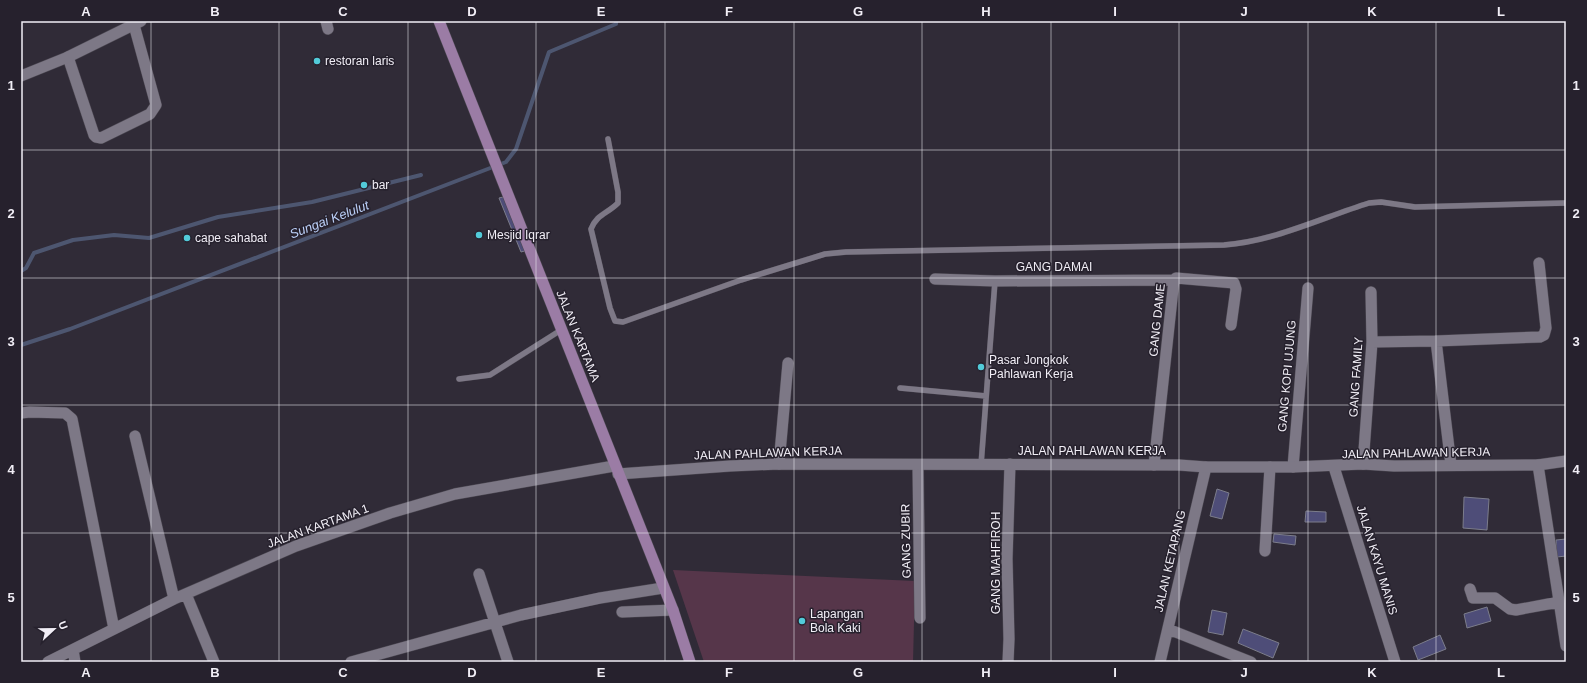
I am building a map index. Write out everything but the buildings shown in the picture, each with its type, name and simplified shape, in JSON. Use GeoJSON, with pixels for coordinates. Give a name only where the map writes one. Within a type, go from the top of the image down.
{"type":"FeatureCollection","features":[{"type":"Feature","properties":{"kind":"main road","name":"JALAN KARTAMA"},"geometry":{"type":"LineString","coordinates":[[439,21],[583,383],[616,470],[673,610],[690,662]]}},
{"type":"Feature","properties":{"kind":"street"},"geometry":{"type":"LineString","coordinates":[[21,76],[68,56],[137,23],[156,106],[150,114],[102,138],[96,137],[94,135],[68,56]]}},
{"type":"Feature","properties":{"kind":"street"},"geometry":{"type":"LineString","coordinates":[[1372,342],[1436,342],[1540,337],[1544,335],[1546,328],[1539,263]]}},
{"type":"Feature","properties":{"kind":"street","name":"GANG DAME"},"geometry":{"type":"LineString","coordinates":[[1154,465],[1174,280],[1176,278],[1234,283],[1236,289],[1231,325]]}},
{"type":"Feature","properties":{"kind":"street","name":"GANG DAMAI"},"geometry":{"type":"LineString","coordinates":[[935,279],[995,281],[1174,280]]}},
{"type":"Feature","properties":{"kind":"street","name":"GANG KOPI UJUNG"},"geometry":{"type":"LineString","coordinates":[[1293,467],[1308,288]]}},
{"type":"Feature","properties":{"kind":"street","name":"GANG FAMILY"},"geometry":{"type":"LineString","coordinates":[[1363,464],[1372,342],[1371,292]]}},
{"type":"Feature","properties":{"kind":"street"},"geometry":{"type":"LineString","coordinates":[[1436,342],[1451,465]]}},
{"type":"Feature","properties":{"kind":"street"},"geometry":{"type":"LineString","coordinates":[[779,464],[788,363]]}},
{"type":"Feature","properties":{"kind":"street"},"geometry":{"type":"LineString","coordinates":[[21,413],[66,413],[72,419],[114,629]]}},
{"type":"Feature","properties":{"kind":"street"},"geometry":{"type":"LineString","coordinates":[[136,436],[174,599]]}},
{"type":"Feature","properties":{"kind":"street","name":"JALAN PAHLAWAN KERJA"},"geometry":{"type":"LineString","coordinates":[[616,470],[779,464],[1010,464],[1334,467],[1363,464],[1394,466],[1538,465],[1566,461]]}},
{"type":"Feature","properties":{"kind":"street","name":"GANG ZUBIR"},"geometry":{"type":"LineString","coordinates":[[918,464],[920,618]]}},
{"type":"Feature","properties":{"kind":"street","name":"GANG MAHFIROH"},"geometry":{"type":"LineString","coordinates":[[1008,662],[1009,639],[1007,559],[1010,464]]}},
{"type":"Feature","properties":{"kind":"street"},"geometry":{"type":"LineString","coordinates":[[1538,465],[1566,646]]}},
{"type":"Feature","properties":{"kind":"street","name":"JALAN KETAPANG"},"geometry":{"type":"LineString","coordinates":[[1160,662],[1206,467]]}},
{"type":"Feature","properties":{"kind":"street"},"geometry":{"type":"LineString","coordinates":[[1266,551],[1270,467]]}},
{"type":"Feature","properties":{"kind":"street","name":"JALAN KAYU MANIS"},"geometry":{"type":"LineString","coordinates":[[1334,467],[1392,661]]}},
{"type":"Feature","properties":{"kind":"street","name":"JALAN KARTAMA 1"},"geometry":{"type":"LineString","coordinates":[[48,662],[174,599],[296,546],[390,513],[455,494],[616,470]]}},
{"type":"Feature","properties":{"kind":"street"},"geometry":{"type":"LineString","coordinates":[[479,574],[508,662]]}},
{"type":"Feature","properties":{"kind":"street"},"geometry":{"type":"LineString","coordinates":[[351,662],[496,622],[600,598],[663,588]]}},
{"type":"Feature","properties":{"kind":"street"},"geometry":{"type":"LineString","coordinates":[[1470,588],[1473,598],[1495,598],[1510,609],[1516,610],[1559,602]]}},
{"type":"Feature","properties":{"kind":"street"},"geometry":{"type":"LineString","coordinates":[[186,594],[214,662]]}},
{"type":"Feature","properties":{"kind":"street"},"geometry":{"type":"LineString","coordinates":[[622,612],[673,610]]}},
{"type":"Feature","properties":{"kind":"street"},"geometry":{"type":"LineString","coordinates":[[1168,629],[1251,662]]}},
{"type":"Feature","properties":{"kind":"street"},"geometry":{"type":"LineString","coordinates":[[73,650],[75,662]]}},
{"type":"Feature","properties":{"kind":"lane"},"geometry":{"type":"LineString","coordinates":[[608,139],[618,192],[618,203],[611,210],[595,219],[591,229],[610,308],[615,321],[623,322],[741,280],[825,254],[846,252],[1246,244],[1268,238],[1368,203],[1381,202],[1415,207],[1566,203]]}},
{"type":"Feature","properties":{"kind":"lane"},"geometry":{"type":"LineString","coordinates":[[981,465],[995,281]]}},
{"type":"Feature","properties":{"kind":"lane"},"geometry":{"type":"LineString","coordinates":[[459,379],[490,375],[561,330]]}},
{"type":"Feature","properties":{"kind":"lane"},"geometry":{"type":"LineString","coordinates":[[900,388],[986,396]]}},
{"type":"Feature","properties":{"kind":"shaded area","name":"Lapangan Bola Kaki"},"geometry":{"type":"Polygon","coordinates":[[[673,570],[915,581],[913,662],[704,662],[673,570]]]}},
{"type":"Feature","properties":{"kind":"waterway","name":"Sungai Kelulut"},"geometry":{"type":"LineString","coordinates":[[21,345],[70,329],[506,162],[516,149],[549,52],[616,24],[616,21]]}},
{"type":"Feature","properties":{"kind":"waterway"},"geometry":{"type":"LineString","coordinates":[[21,271],[26,268],[34,253],[73,240],[114,235],[149,238],[218,217],[312,202],[421,175]]}},
{"type":"Feature","properties":{"kind":"place","name":"restoran laris"},"geometry":{"type":"Point","coordinates":[317,61]}},
{"type":"Feature","properties":{"kind":"place","name":"bar"},"geometry":{"type":"Point","coordinates":[364,185]}},
{"type":"Feature","properties":{"kind":"place","name":"Mesjid Iqrar"},"geometry":{"type":"Point","coordinates":[479,235]}},
{"type":"Feature","properties":{"kind":"place","name":"cape sahabat"},"geometry":{"type":"Point","coordinates":[187,238]}},
{"type":"Feature","properties":{"kind":"place","name":"Pasar Jongkok Pahlawan Kerja"},"geometry":{"type":"Point","coordinates":[981,367]}},
{"type":"Feature","properties":{"kind":"place","name":"Lapangan Bola Kaki"},"geometry":{"type":"Point","coordinates":[802,621]}}]}
